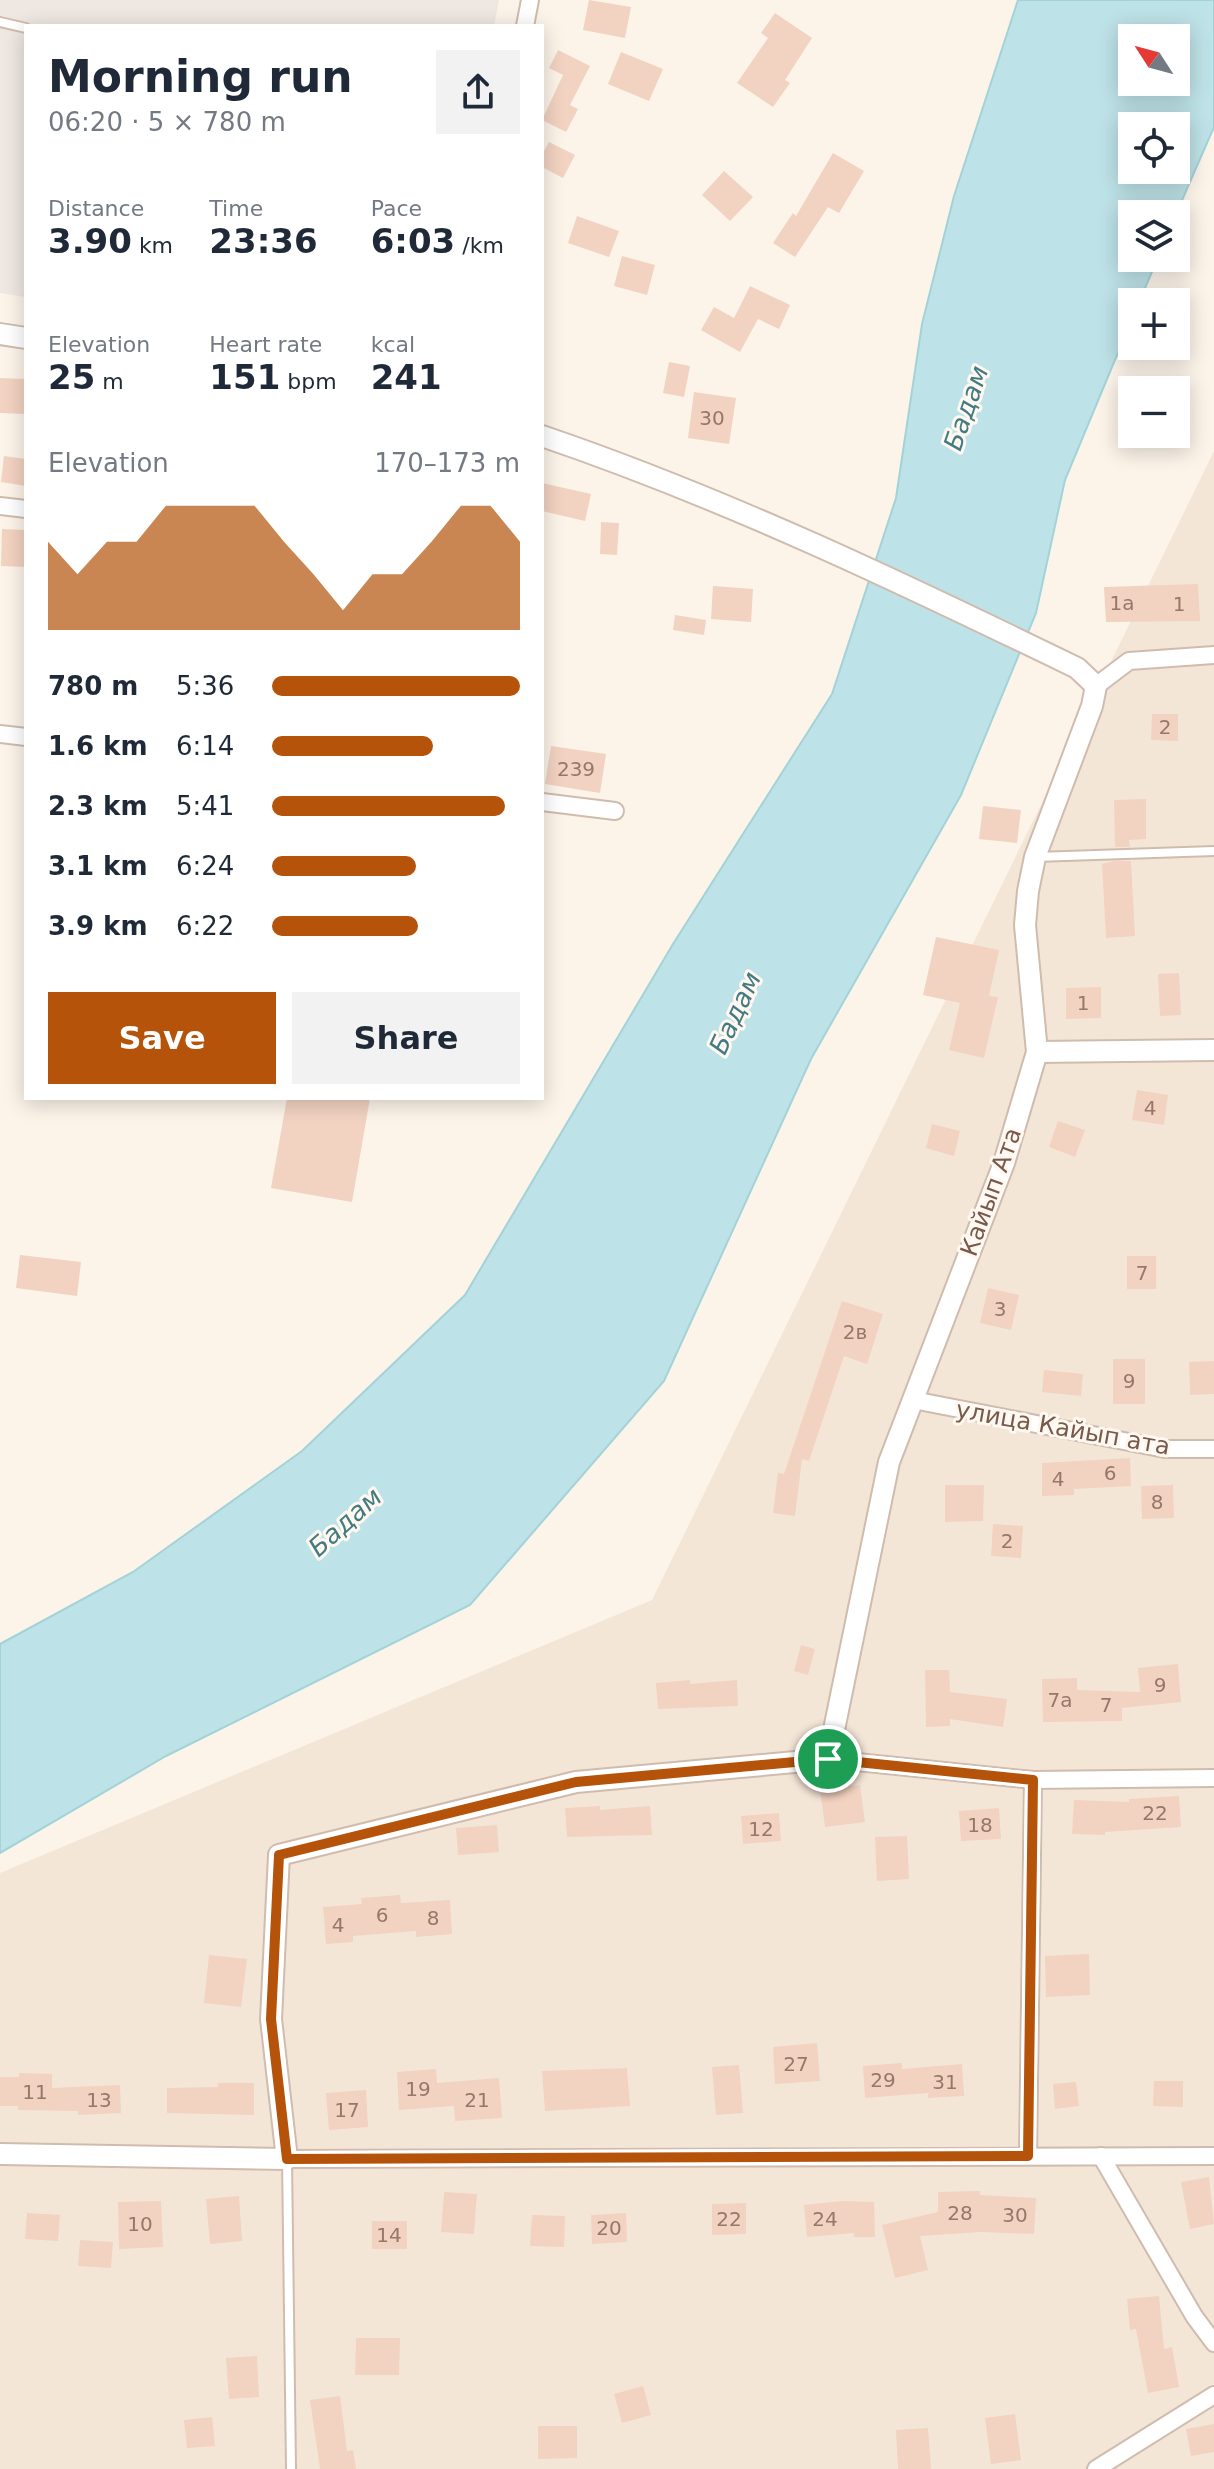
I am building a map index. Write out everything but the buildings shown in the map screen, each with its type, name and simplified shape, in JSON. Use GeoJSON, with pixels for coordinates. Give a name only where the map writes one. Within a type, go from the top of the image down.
{"type":"FeatureCollection","features":[{"type":"Feature","properties":{"kind":"street"},"geometry":{"type":"LineString","coordinates":[[525,24],[530,0]]}},
{"type":"Feature","properties":{"kind":"street"},"geometry":{"type":"LineString","coordinates":[[0,334],[24,338]]}},
{"type":"Feature","properties":{"kind":"street"},"geometry":{"type":"LineString","coordinates":[[544,437],[654,474],[803,538],[1077,668],[1096,686],[1129,661],[1214,655]]}},
{"type":"Feature","properties":{"kind":"street"},"geometry":{"type":"LineString","coordinates":[[0,506],[24,509]]}},
{"type":"Feature","properties":{"kind":"street","name":"Кайып Ата"},"geometry":{"type":"LineString","coordinates":[[828,1759],[886,1476],[1004,1163],[1037,1052],[1025,925],[1035,857],[1092,706],[1096,686]]}},
{"type":"Feature","properties":{"kind":"street"},"geometry":{"type":"LineString","coordinates":[[0,734],[24,737]]}},
{"type":"Feature","properties":{"kind":"street"},"geometry":{"type":"LineString","coordinates":[[544,802],[615,811]]}},
{"type":"Feature","properties":{"kind":"street"},"geometry":{"type":"LineString","coordinates":[[1037,1052],[1214,1050]]}},
{"type":"Feature","properties":{"kind":"street","name":"улица Кайып ата"},"geometry":{"type":"LineString","coordinates":[[913,1400],[1165,1449],[1214,1449]]}},
{"type":"Feature","properties":{"kind":"street"},"geometry":{"type":"LineString","coordinates":[[287,2159],[271,2019],[279,1855],[576,1782],[828,1759],[1033,1780],[1214,1778]]}},
{"type":"Feature","properties":{"kind":"street"},"geometry":{"type":"LineString","coordinates":[[1028,2156],[1033,1780]]}},
{"type":"Feature","properties":{"kind":"street"},"geometry":{"type":"LineString","coordinates":[[0,2154],[287,2159],[1214,2156]]}},
{"type":"Feature","properties":{"kind":"street"},"geometry":{"type":"LineString","coordinates":[[1101,2156],[1194,2316],[1214,2343]]}},
{"type":"Feature","properties":{"kind":"street"},"geometry":{"type":"LineString","coordinates":[[1096,2469],[1214,2395]]}},
{"type":"Feature","properties":{"kind":"lane"},"geometry":{"type":"LineString","coordinates":[[0,22],[24,28]]}},
{"type":"Feature","properties":{"kind":"lane"},"geometry":{"type":"LineString","coordinates":[[1035,857],[1214,851]]}},
{"type":"Feature","properties":{"kind":"lane"},"geometry":{"type":"LineString","coordinates":[[287,2159],[291,2469]]}},
{"type":"Feature","properties":{"kind":"shaded area"},"geometry":{"type":"Polygon","coordinates":[[[0,0],[499,0],[494,24],[24,24],[24,297],[0,293],[0,0]]]}},
{"type":"Feature","properties":{"kind":"shaded area"},"geometry":{"type":"Polygon","coordinates":[[[1214,451],[1214,2469],[0,2469],[0,1873],[652,1600],[1214,451]]]}},
{"type":"Feature","properties":{"kind":"water","name":"Бадам"},"geometry":{"type":"Polygon","coordinates":[[[1018,0],[1214,0],[1214,127],[1190,182],[1190,112],[1118,112],[1118,184],[1189,184],[1182,200],[1118,200],[1118,272],[1152,272],[1145,288],[1118,288],[1118,353],[1065,480],[1036,613],[961,795],[811,1059],[664,1381],[470,1605],[166,1756],[0,1853],[0,1644],[133,1572],[302,1451],[465,1295],[673,944],[832,694],[896,498],[922,324],[954,196],[1018,0]]]}},
{"type":"Feature","properties":{"kind":"route"},"geometry":{"type":"LineString","coordinates":[[828,1759],[1033,1780],[1028,2156],[287,2159],[271,2019],[279,1855],[576,1782],[828,1759]]}}]}
